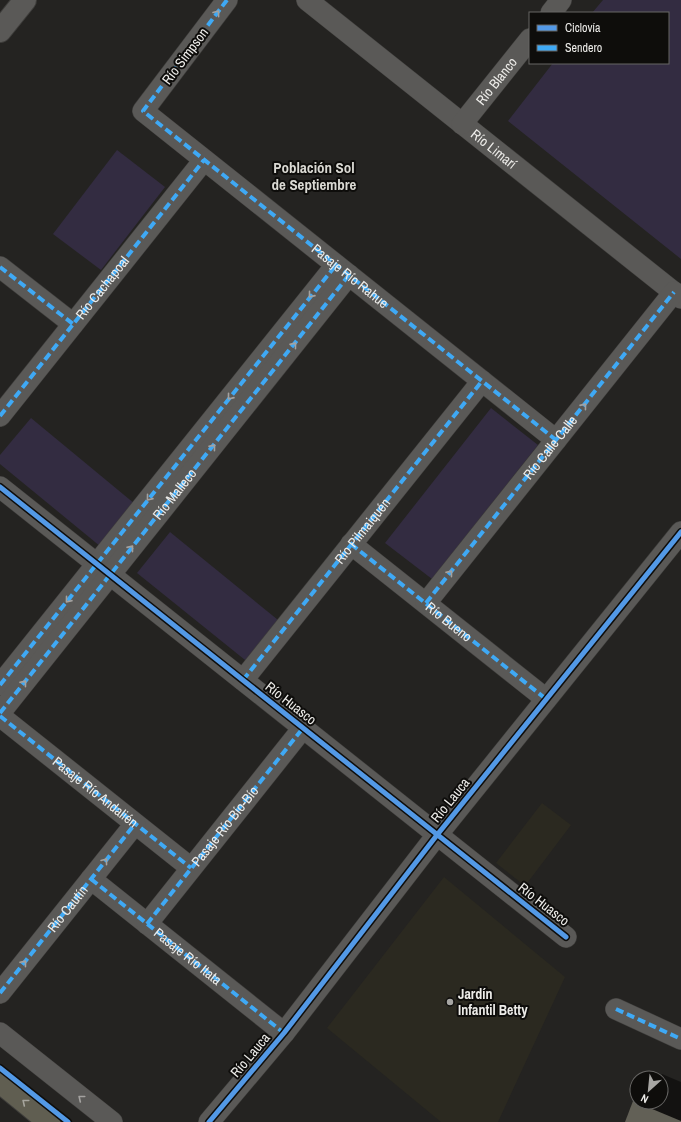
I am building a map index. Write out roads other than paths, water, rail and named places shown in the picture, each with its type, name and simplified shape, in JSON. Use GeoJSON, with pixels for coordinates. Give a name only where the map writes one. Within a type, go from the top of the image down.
{"type":"FeatureCollection","features":[{"type":"Feature","properties":{"kind":"main road"},"geometry":{"type":"LineString","coordinates":[[0,32],[25,0]]}},
{"type":"Feature","properties":{"kind":"main road"},"geometry":{"type":"LineString","coordinates":[[0,1082],[49,1122]]}},
{"type":"Feature","properties":{"kind":"street","name":"Río Simpson"},"geometry":{"type":"LineString","coordinates":[[143,111],[227,0]]}},
{"type":"Feature","properties":{"kind":"street","name":"Río Limarí"},"geometry":{"type":"LineString","coordinates":[[307,0],[678,295]]}},
{"type":"Feature","properties":{"kind":"street"},"geometry":{"type":"LineString","coordinates":[[552,12],[561,0]]}},
{"type":"Feature","properties":{"kind":"street","name":"Río Blanco"},"geometry":{"type":"LineString","coordinates":[[462,124],[529,40]]}},
{"type":"Feature","properties":{"kind":"street","name":"Pasaje Río Rahue"},"geometry":{"type":"LineString","coordinates":[[143,111],[556,440]]}},
{"type":"Feature","properties":{"kind":"street","name":"Río Cachapoal"},"geometry":{"type":"LineString","coordinates":[[0,416],[204,160]]}},
{"type":"Feature","properties":{"kind":"street"},"geometry":{"type":"LineString","coordinates":[[0,267],[73,324]]}},
{"type":"Feature","properties":{"kind":"street","name":"Río Malleco"},"geometry":{"type":"LineString","coordinates":[[0,715],[104,569],[342,270]]}},
{"type":"Feature","properties":{"kind":"street","name":"Río Calle Calle"},"geometry":{"type":"LineString","coordinates":[[426,603],[556,440],[678,295]]}},
{"type":"Feature","properties":{"kind":"street","name":"Río Pilmaiquén"},"geometry":{"type":"LineString","coordinates":[[243,680],[482,380]]}},
{"type":"Feature","properties":{"kind":"street","name":"Río Huasco"},"geometry":{"type":"LineString","coordinates":[[0,487],[566,937]]}},
{"type":"Feature","properties":{"kind":"street","name":"Río Lauca"},"geometry":{"type":"LineString","coordinates":[[210,1122],[284,1033],[437,835],[681,532]]}},
{"type":"Feature","properties":{"kind":"street","name":"Río Bueno"},"geometry":{"type":"LineString","coordinates":[[351,544],[546,699]]}},
{"type":"Feature","properties":{"kind":"street","name":"Río Malleco"},"geometry":{"type":"LineString","coordinates":[[0,685],[104,569]]}},
{"type":"Feature","properties":{"kind":"street","name":"Pasaje Río Andalién"},"geometry":{"type":"LineString","coordinates":[[0,715],[191,868]]}},
{"type":"Feature","properties":{"kind":"street","name":"Pasaje Río Bío-Bío"},"geometry":{"type":"LineString","coordinates":[[147,924],[303,728]]}},
{"type":"Feature","properties":{"kind":"street","name":"Río Cautín"},"geometry":{"type":"LineString","coordinates":[[0,994],[135,824]]}},
{"type":"Feature","properties":{"kind":"street","name":"Pasaje Río Itata"},"geometry":{"type":"LineString","coordinates":[[91,880],[284,1033]]}},
{"type":"Feature","properties":{"kind":"street"},"geometry":{"type":"LineString","coordinates":[[616,1009],[681,1039]]}},
{"type":"Feature","properties":{"kind":"street"},"geometry":{"type":"LineString","coordinates":[[0,1033],[112,1122]]}},
{"type":"Feature","properties":{"kind":"place","name":"Jardín Infantil Betty"},"geometry":{"type":"Point","coordinates":[450,1002]}},
{"type":"Feature","properties":{"kind":"district","name":"Población Sol de Septiembre"},"geometry":{"type":"Point","coordinates":[314,176]}}]}
